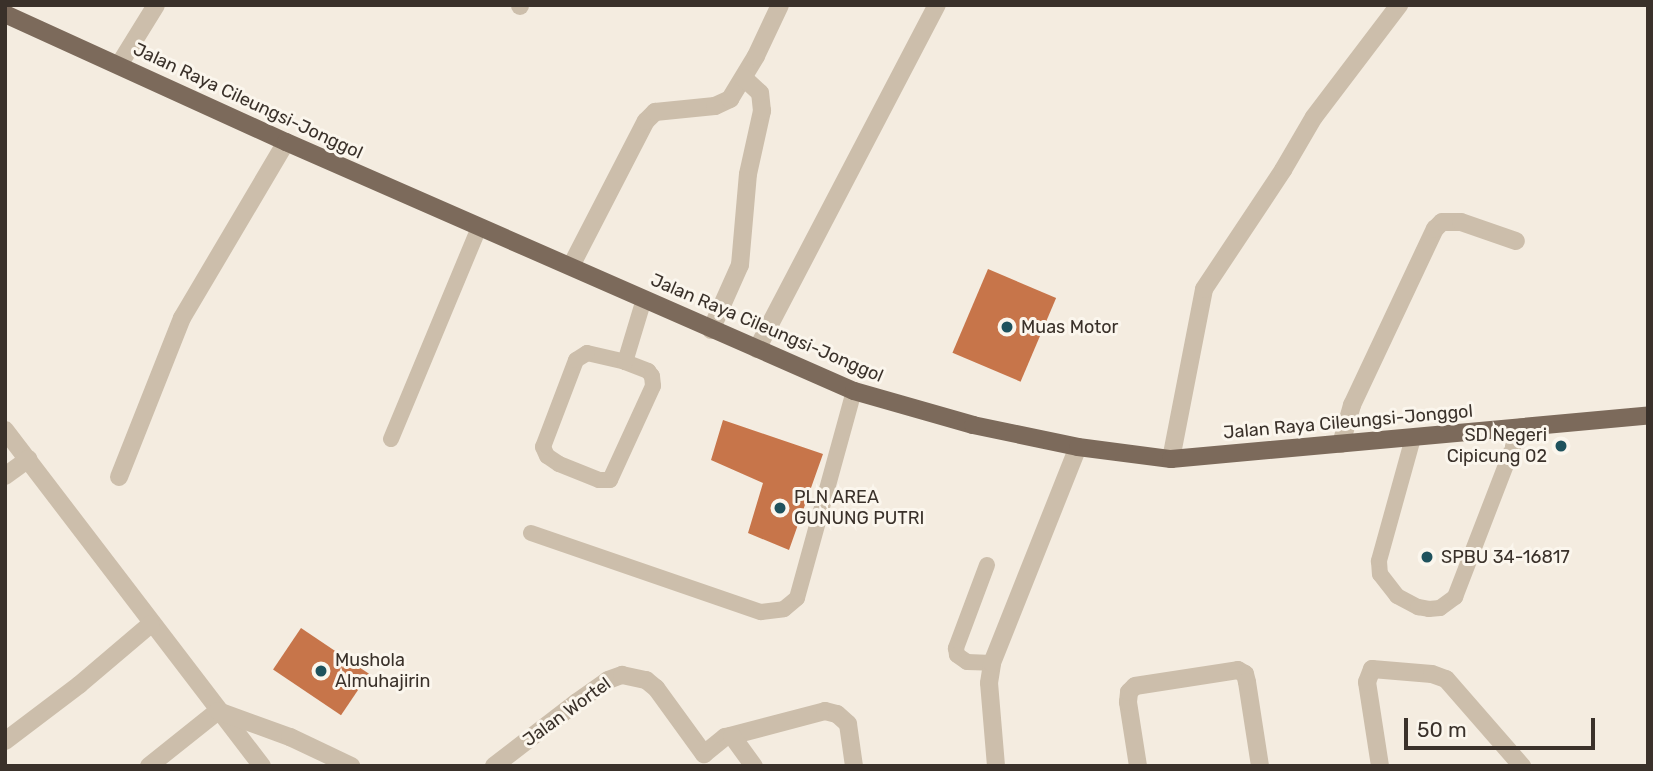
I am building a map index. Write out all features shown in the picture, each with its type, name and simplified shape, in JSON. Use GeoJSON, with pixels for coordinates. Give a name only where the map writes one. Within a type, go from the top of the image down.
{"type":"FeatureCollection","features":[{"type":"Feature","properties":{"kind":"main road","name":"Jalan Raya Cileungsi-Jonggol"},"geometry":{"type":"LineString","coordinates":[[5,14],[711,330],[855,391],[973,425],[1078,447],[1171,459],[1648,416]]}},
{"type":"Feature","properties":{"kind":"street"},"geometry":{"type":"LineString","coordinates":[[119,65],[156,5]]}},
{"type":"Feature","properties":{"kind":"street"},"geometry":{"type":"LineString","coordinates":[[571,267],[651,114],[715,106],[730,99],[744,78],[780,5]]}},
{"type":"Feature","properties":{"kind":"street"},"geometry":{"type":"LineString","coordinates":[[757,349],[937,5]]}},
{"type":"Feature","properties":{"kind":"street"},"geometry":{"type":"LineString","coordinates":[[1171,459],[1204,289],[1283,170],[1314,117],[1399,5]]}},
{"type":"Feature","properties":{"kind":"street"},"geometry":{"type":"LineString","coordinates":[[711,330],[740,265],[748,174],[762,111],[760,93],[744,78]]}},
{"type":"Feature","properties":{"kind":"street"},"geometry":{"type":"LineString","coordinates":[[118,477],[182,318],[286,142]]}},
{"type":"Feature","properties":{"kind":"street"},"geometry":{"type":"LineString","coordinates":[[1341,444],[1352,405],[1436,229],[1442,222],[1461,222],[1516,241]]}},
{"type":"Feature","properties":{"kind":"street"},"geometry":{"type":"LineString","coordinates":[[5,430],[262,766]]}},
{"type":"Feature","properties":{"kind":"street"},"geometry":{"type":"LineString","coordinates":[[996,766],[989,683],[992,663],[1078,447]]}},
{"type":"Feature","properties":{"kind":"street"},"geometry":{"type":"LineString","coordinates":[[5,476],[28,459]]}},
{"type":"Feature","properties":{"kind":"street"},"geometry":{"type":"LineString","coordinates":[[5,741],[79,685],[151,624]]}},
{"type":"Feature","properties":{"kind":"street"},"geometry":{"type":"LineString","coordinates":[[1380,766],[1367,682],[1371,669],[1432,674],[1446,679],[1522,766]]}},
{"type":"Feature","properties":{"kind":"street"},"geometry":{"type":"LineString","coordinates":[[1138,766],[1128,702],[1129,692],[1135,686],[1238,670],[1245,674],[1247,682],[1261,766]]}},
{"type":"Feature","properties":{"kind":"street","name":"Jalan Wortel"},"geometry":{"type":"LineString","coordinates":[[494,766],[577,702],[608,680],[622,675],[646,680],[656,688],[704,754]]}},
{"type":"Feature","properties":{"kind":"street"},"geometry":{"type":"LineString","coordinates":[[149,766],[218,711]]}},
{"type":"Feature","properties":{"kind":"street"},"geometry":{"type":"LineString","coordinates":[[218,711],[290,737],[351,766]]}},
{"type":"Feature","properties":{"kind":"street"},"geometry":{"type":"LineString","coordinates":[[689,766],[730,736],[825,711],[837,714],[848,724],[854,766]]}},
{"type":"Feature","properties":{"kind":"street"},"geometry":{"type":"LineString","coordinates":[[730,736],[754,766]]}},
{"type":"Feature","properties":{"kind":"lane"},"geometry":{"type":"LineString","coordinates":[[391,439],[479,228]]}},
{"type":"Feature","properties":{"kind":"lane"},"geometry":{"type":"LineString","coordinates":[[625,362],[644,299]]}},
{"type":"Feature","properties":{"kind":"lane"},"geometry":{"type":"LineString","coordinates":[[587,353],[625,362],[648,371],[653,386],[613,478],[599,480],[547,456],[543,447],[576,360],[587,353]]}},
{"type":"Feature","properties":{"kind":"lane"},"geometry":{"type":"LineString","coordinates":[[531,533],[761,612],[784,609],[797,598],[855,391]]}},
{"type":"Feature","properties":{"kind":"lane"},"geometry":{"type":"LineString","coordinates":[[1413,438],[1379,561],[1380,574],[1397,596],[1418,607],[1440,608],[1455,597],[1521,426]]}},
{"type":"Feature","properties":{"kind":"lane"},"geometry":{"type":"LineString","coordinates":[[987,565],[956,648],[957,655],[967,662],[992,663]]}},
{"type":"Feature","properties":{"kind":"building","name":"Muas Motor"},"geometry":{"type":"Polygon","coordinates":[[[988,269],[1056,298],[1021,382],[952,353],[988,269]]]}},
{"type":"Feature","properties":{"kind":"building","name":"PLN AREA GUNUNG PUTRI"},"geometry":{"type":"Polygon","coordinates":[[[723,420],[823,454],[789,550],[748,533],[763,483],[711,460],[723,420]]]}},
{"type":"Feature","properties":{"kind":"building","name":"Mushola Almuhajirin"},"geometry":{"type":"Polygon","coordinates":[[[301,628],[369,674],[341,715],[273,669],[301,628]]]}},
{"type":"Feature","properties":{"kind":"place","name":"Muas Motor"},"geometry":{"type":"Point","coordinates":[1007,327]}},
{"type":"Feature","properties":{"kind":"place","name":"SD Negeri Cipicung 02"},"geometry":{"type":"Point","coordinates":[1561,446]}},
{"type":"Feature","properties":{"kind":"place","name":"PLN AREA GUNUNG PUTRI"},"geometry":{"type":"Point","coordinates":[780,508]}},
{"type":"Feature","properties":{"kind":"place","name":"SPBU 34-16817"},"geometry":{"type":"Point","coordinates":[1427,557]}},
{"type":"Feature","properties":{"kind":"place","name":"Mushola Almuhajirin"},"geometry":{"type":"Point","coordinates":[321,671]}}]}
